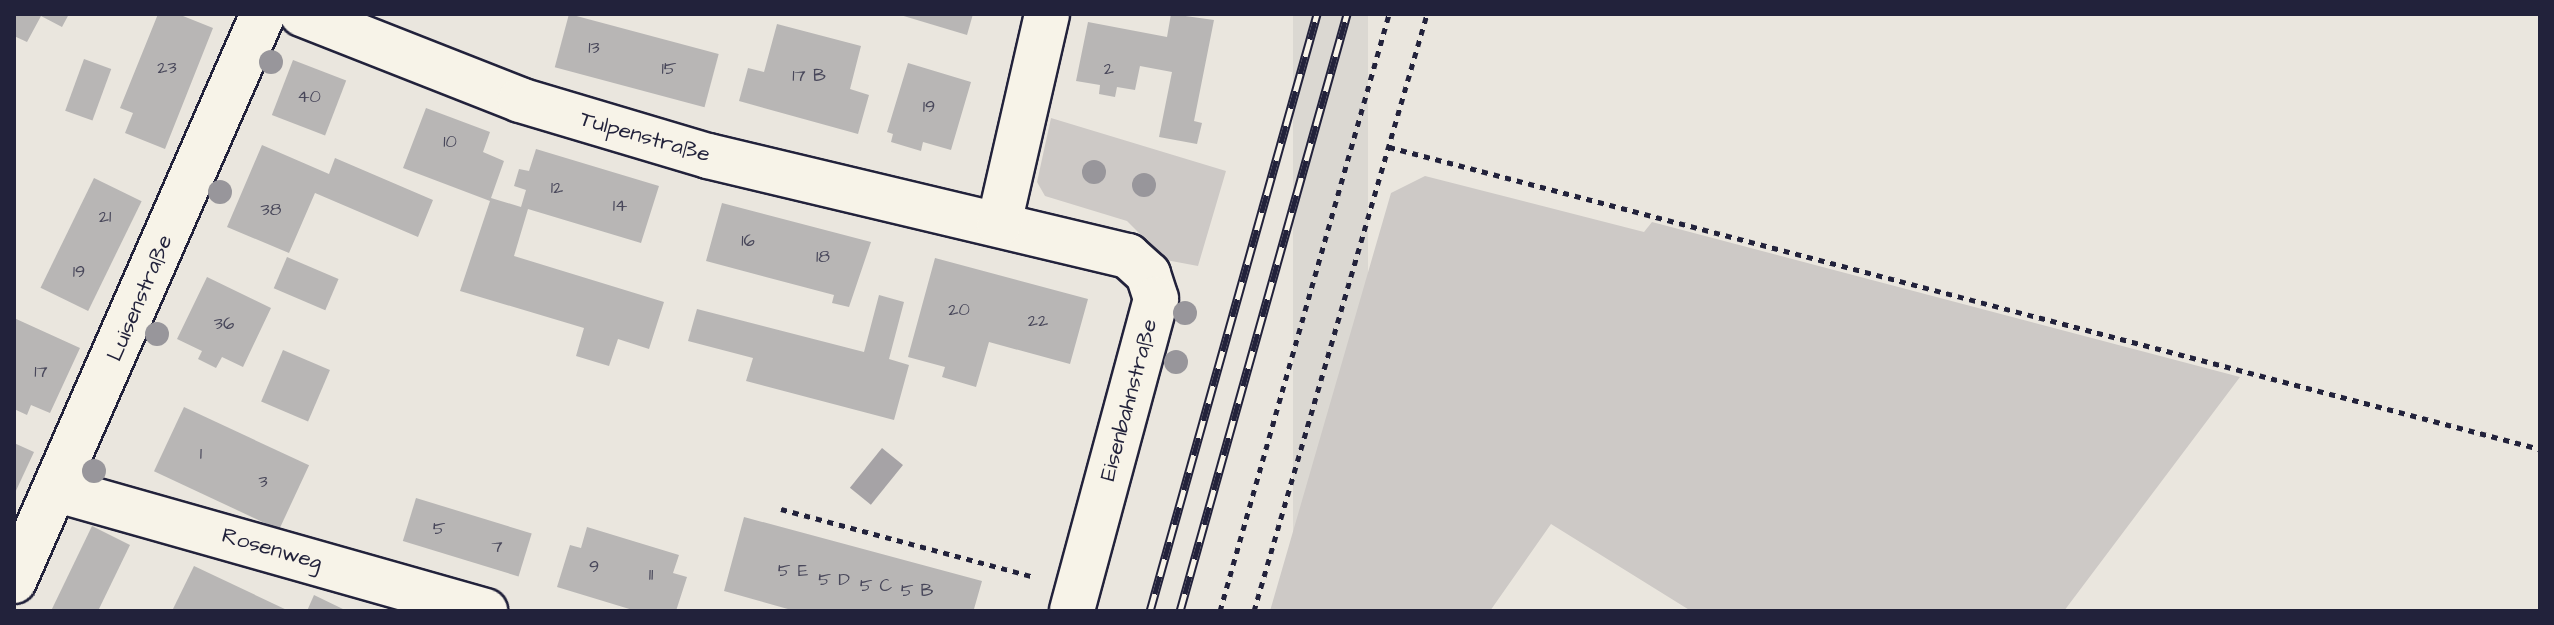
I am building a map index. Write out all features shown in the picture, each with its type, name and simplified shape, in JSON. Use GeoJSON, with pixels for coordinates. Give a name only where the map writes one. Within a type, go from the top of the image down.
{"type":"FeatureCollection","features":[{"type":"Feature","properties":{"kind":"street","name":"Luisenstraße"},"geometry":{"type":"LineString","coordinates":[[14,581],[58,490],[263,14]]}},
{"type":"Feature","properties":{"kind":"street","name":"Tulpenstraße"},"geometry":{"type":"LineString","coordinates":[[302,14],[520,100],[708,156],[999,224]]}},
{"type":"Feature","properties":{"kind":"street"},"geometry":{"type":"LineString","coordinates":[[999,224],[1047,14]]}},
{"type":"Feature","properties":{"kind":"street","name":"Eisenbahnstraße"},"geometry":{"type":"LineString","coordinates":[[999,224],[1128,256],[1148,274],[1156,299],[1075,600]]}},
{"type":"Feature","properties":{"kind":"street","name":"Rosenweg"},"geometry":{"type":"LineString","coordinates":[[58,490],[485,611]]}},
{"type":"Feature","properties":{"kind":"path"},"geometry":{"type":"LineString","coordinates":[[1220,611],[1389,14]]}},
{"type":"Feature","properties":{"kind":"path"},"geometry":{"type":"LineString","coordinates":[[1254,611],[1427,14]]}},
{"type":"Feature","properties":{"kind":"path"},"geometry":{"type":"LineString","coordinates":[[1389,147],[2540,449]]}},
{"type":"Feature","properties":{"kind":"path"},"geometry":{"type":"LineString","coordinates":[[781,509],[1075,600]]}},
{"type":"Feature","properties":{"kind":"shaded area"},"geometry":{"type":"Polygon","coordinates":[[[1293,14],[1368,14],[1368,611],[1293,611],[1293,14]]]}},
{"type":"Feature","properties":{"kind":"shaded area"},"geometry":{"type":"Polygon","coordinates":[[[1051,118],[1226,171],[1198,266],[1166,260],[1127,221],[1045,196],[1037,182],[1051,118]]]}},
{"type":"Feature","properties":{"kind":"shaded area"},"geometry":{"type":"Polygon","coordinates":[[[1425,176],[1644,232],[1652,222],[2240,377],[2064,611],[1691,611],[1551,524],[1490,611],[1270,611],[1391,193],[1425,176]]]}},
{"type":"Feature","properties":{"kind":"shaded area"},"geometry":{"type":"Polygon","coordinates":[[[882,448],[903,465],[871,505],[850,488],[882,448]]]}},
{"type":"Feature","properties":{"kind":"building"},"geometry":{"type":"Polygon","coordinates":[[[14,14],[69,14],[62,27],[41,16],[27,42],[14,36],[14,14]]]}},
{"type":"Feature","properties":{"kind":"building"},"geometry":{"type":"Polygon","coordinates":[[[158,14],[178,14],[213,28],[165,149],[125,133],[133,113],[120,108],[158,14]]]}},
{"type":"Feature","properties":{"kind":"building"},"geometry":{"type":"Polygon","coordinates":[[[569,14],[719,54],[704,107],[555,67],[569,14]]]}},
{"type":"Feature","properties":{"kind":"building"},"geometry":{"type":"Polygon","coordinates":[[[897,14],[973,14],[967,35],[897,14]]]}},
{"type":"Feature","properties":{"kind":"building"},"geometry":{"type":"Polygon","coordinates":[[[1171,14],[1214,20],[1194,121],[1202,123],[1197,144],[1159,137],[1172,72],[1140,66],[1135,90],[1117,87],[1115,97],[1099,94],[1100,85],[1076,81],[1088,22],[1167,37],[1171,14]]]}},
{"type":"Feature","properties":{"kind":"building"},"geometry":{"type":"Polygon","coordinates":[[[777,24],[861,46],[850,89],[869,95],[858,134],[739,101],[748,68],[764,72],[777,24]]]}},
{"type":"Feature","properties":{"kind":"building"},"geometry":{"type":"Polygon","coordinates":[[[84,59],[111,69],[92,121],[65,111],[84,59]]]}},
{"type":"Feature","properties":{"kind":"building"},"geometry":{"type":"Polygon","coordinates":[[[293,60],[346,80],[325,136],[272,115],[293,60]]]}},
{"type":"Feature","properties":{"kind":"building"},"geometry":{"type":"Polygon","coordinates":[[[908,63],[971,82],[951,150],[923,142],[921,151],[891,142],[893,134],[887,132],[908,63]]]}},
{"type":"Feature","properties":{"kind":"building"},"geometry":{"type":"Polygon","coordinates":[[[426,108],[490,132],[483,152],[504,161],[491,198],[521,207],[526,190],[514,186],[519,169],[529,171],[536,149],[659,186],[641,243],[528,209],[514,256],[664,302],[649,349],[618,339],[609,366],[576,356],[584,328],[460,291],[490,201],[403,168],[426,108]]]}},
{"type":"Feature","properties":{"kind":"building"},"geometry":{"type":"Polygon","coordinates":[[[262,145],[329,174],[335,158],[433,200],[418,237],[315,193],[289,253],[227,227],[262,145]]]}},
{"type":"Feature","properties":{"kind":"building"},"geometry":{"type":"Polygon","coordinates":[[[94,178],[142,201],[88,311],[41,288],[94,178]]]}},
{"type":"Feature","properties":{"kind":"building"},"geometry":{"type":"Polygon","coordinates":[[[722,203],[871,242],[849,307],[832,303],[834,295],[706,261],[722,203]]]}},
{"type":"Feature","properties":{"kind":"building"},"geometry":{"type":"Polygon","coordinates":[[[287,257],[339,279],[325,310],[274,288],[287,257]]]}},
{"type":"Feature","properties":{"kind":"building"},"geometry":{"type":"Polygon","coordinates":[[[935,258],[1088,299],[1070,364],[989,342],[976,387],[942,377],[945,367],[908,357],[935,258]]]}},
{"type":"Feature","properties":{"kind":"building"},"geometry":{"type":"Polygon","coordinates":[[[207,277],[271,308],[243,367],[222,357],[216,368],[198,359],[202,351],[177,339],[207,277]]]}},
{"type":"Feature","properties":{"kind":"building"},"geometry":{"type":"Polygon","coordinates":[[[879,295],[904,302],[889,359],[909,365],[894,420],[746,381],[753,358],[688,341],[697,309],[864,352],[879,295]]]}},
{"type":"Feature","properties":{"kind":"building"},"geometry":{"type":"Polygon","coordinates":[[[14,318],[80,348],[50,413],[31,405],[27,415],[14,409],[14,318]]]}},
{"type":"Feature","properties":{"kind":"building"},"geometry":{"type":"Polygon","coordinates":[[[283,350],[330,370],[308,421],[261,402],[283,350]]]}},
{"type":"Feature","properties":{"kind":"building"},"geometry":{"type":"Polygon","coordinates":[[[184,407],[309,465],[279,530],[154,471],[184,407]]]}},
{"type":"Feature","properties":{"kind":"building"},"geometry":{"type":"Polygon","coordinates":[[[14,443],[34,452],[14,495],[14,443]]]}},
{"type":"Feature","properties":{"kind":"building"},"geometry":{"type":"Polygon","coordinates":[[[416,498],[532,533],[519,576],[403,541],[416,498]]]}},
{"type":"Feature","properties":{"kind":"building"},"geometry":{"type":"Polygon","coordinates":[[[744,517],[982,581],[974,609],[979,611],[795,611],[724,591],[744,517]]]}},
{"type":"Feature","properties":{"kind":"building"},"geometry":{"type":"Polygon","coordinates":[[[92,526],[130,545],[98,611],[51,611],[92,526]]]}},
{"type":"Feature","properties":{"kind":"building"},"geometry":{"type":"Polygon","coordinates":[[[587,527],[679,555],[673,573],[687,577],[676,611],[636,611],[557,587],[570,545],[581,548],[587,527]]]}},
{"type":"Feature","properties":{"kind":"building"},"geometry":{"type":"Polygon","coordinates":[[[194,566],[289,611],[172,611],[194,566]]]}},
{"type":"Feature","properties":{"kind":"building"},"geometry":{"type":"Polygon","coordinates":[[[314,595],[347,611],[307,611],[314,595]]]}},
{"type":"Feature","properties":{"kind":"railway"},"geometry":{"type":"LineString","coordinates":[[1150,611],[1317,14]]}},
{"type":"Feature","properties":{"kind":"railway"},"geometry":{"type":"LineString","coordinates":[[1180,611],[1347,14]]}}]}
